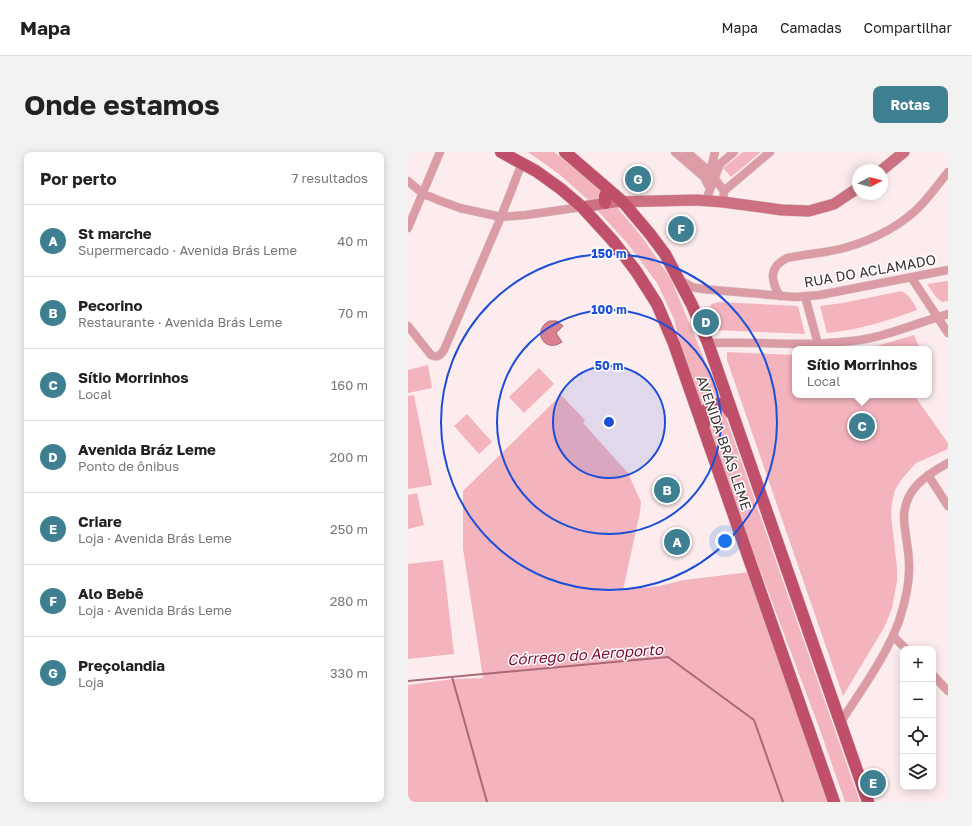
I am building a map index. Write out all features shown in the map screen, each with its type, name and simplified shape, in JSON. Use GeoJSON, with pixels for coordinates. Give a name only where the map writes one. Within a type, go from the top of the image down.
{"type":"FeatureCollection","features":[{"type":"Feature","properties":{"kind":"main road","name":"AVENIDA BRÁS LEME"},"geometry":{"type":"LineString","coordinates":[[505,152],[536,171],[561,189],[582,208],[613,241],[636,271],[657,304],[674,344],[834,802]]}},
{"type":"Feature","properties":{"kind":"main road","name":"AVENIDA BRÁS LEME"},"geometry":{"type":"LineString","coordinates":[[565,152],[623,202],[650,234],[665,254],[692,305],[708,343],[734,416],[868,802]]}},
{"type":"Feature","properties":{"kind":"main road"},"geometry":{"type":"LineString","coordinates":[[605,203],[608,189]]}},
{"type":"Feature","properties":{"kind":"main road"},"geometry":{"type":"LineString","coordinates":[[703,428],[704,413],[713,405],[721,404],[726,406],[729,412],[734,416]]}},
{"type":"Feature","properties":{"kind":"street"},"geometry":{"type":"LineString","coordinates":[[408,228],[440,152]]}},
{"type":"Feature","properties":{"kind":"street"},"geometry":{"type":"LineString","coordinates":[[706,200],[713,174],[715,152]]}},
{"type":"Feature","properties":{"kind":"street"},"geometry":{"type":"LineString","coordinates":[[713,174],[720,164],[734,152]]}},
{"type":"Feature","properties":{"kind":"street"},"geometry":{"type":"LineString","coordinates":[[724,196],[770,152]]}},
{"type":"Feature","properties":{"kind":"street"},"geometry":{"type":"LineString","coordinates":[[888,165],[904,152]]}},
{"type":"Feature","properties":{"kind":"street"},"geometry":{"type":"LineString","coordinates":[[682,153],[713,174],[724,196]]}},
{"type":"Feature","properties":{"kind":"street"},"geometry":{"type":"LineString","coordinates":[[682,153],[704,177],[710,189]]}},
{"type":"Feature","properties":{"kind":"street"},"geometry":{"type":"LineString","coordinates":[[408,326],[431,356],[438,356],[444,350],[501,217],[522,163]]}},
{"type":"Feature","properties":{"kind":"street"},"geometry":{"type":"LineString","coordinates":[[780,296],[775,288],[773,272],[781,261],[787,258],[844,248],[877,235],[899,223],[912,213],[923,203],[948,172]]}},
{"type":"Feature","properties":{"kind":"street"},"geometry":{"type":"LineString","coordinates":[[408,181],[422,194],[460,208],[501,217],[582,208],[605,203],[706,200],[724,196],[782,210],[809,211],[834,204],[852,192]]}},
{"type":"Feature","properties":{"kind":"street","name":"RUA DO ACLAMADO"},"geometry":{"type":"LineString","coordinates":[[678,280],[692,287],[702,289],[780,296],[805,296],[820,295],[948,270]]}},
{"type":"Feature","properties":{"kind":"street"},"geometry":{"type":"LineString","coordinates":[[911,277],[948,333]]}},
{"type":"Feature","properties":{"kind":"street"},"geometry":{"type":"LineString","coordinates":[[805,296],[818,344]]}},
{"type":"Feature","properties":{"kind":"street"},"geometry":{"type":"LineString","coordinates":[[708,343],[818,344],[853,341],[879,335],[948,314]]}},
{"type":"Feature","properties":{"kind":"street"},"geometry":{"type":"LineString","coordinates":[[840,723],[893,636],[907,593],[909,564],[904,516],[912,489],[928,475],[948,463]]}},
{"type":"Feature","properties":{"kind":"street"},"geometry":{"type":"LineString","coordinates":[[928,475],[948,506]]}},
{"type":"Feature","properties":{"kind":"street"},"geometry":{"type":"LineString","coordinates":[[893,636],[903,646]]}},
{"type":"Feature","properties":{"kind":"street"},"geometry":{"type":"LineString","coordinates":[[936,678],[948,690]]}},
{"type":"Feature","properties":{"kind":"shaded area"},"geometry":{"type":"Polygon","coordinates":[[[528,152],[554,152],[600,187],[642,237],[671,279],[714,383],[860,802],[845,802],[820,730],[727,482],[683,356],[674,319],[657,283],[628,244],[586,198],[559,174],[528,152]]]}},
{"type":"Feature","properties":{"kind":"shaded area"},"geometry":{"type":"Polygon","coordinates":[[[743,152],[761,152],[731,177],[723,168],[743,152]]]}},
{"type":"Feature","properties":{"kind":"shaded area"},"geometry":{"type":"Polygon","coordinates":[[[948,281],[948,301],[942,302],[936,297],[927,284],[948,281]]]}},
{"type":"Feature","properties":{"kind":"shaded area"},"geometry":{"type":"Polygon","coordinates":[[[901,291],[909,296],[917,310],[895,318],[850,330],[827,333],[820,306],[843,303],[901,291]]]}},
{"type":"Feature","properties":{"kind":"shaded area"},"geometry":{"type":"Polygon","coordinates":[[[719,302],[798,306],[805,334],[716,330],[708,309],[712,304],[719,302]]]}},
{"type":"Feature","properties":{"kind":"shaded area"},"geometry":{"type":"Polygon","coordinates":[[[549,321],[557,321],[563,326],[556,333],[562,342],[556,345],[550,345],[542,340],[541,330],[549,321]]]}},
{"type":"Feature","properties":{"kind":"shaded area"},"geometry":{"type":"Polygon","coordinates":[[[914,335],[919,346],[876,346],[914,335]]]}},
{"type":"Feature","properties":{"kind":"shaded area"},"geometry":{"type":"Polygon","coordinates":[[[727,352],[792,355],[792,398],[916,398],[948,443],[948,449],[916,463],[901,480],[895,490],[891,515],[897,581],[892,608],[885,626],[843,696],[727,360],[727,352]]]}},
{"type":"Feature","properties":{"kind":"shaded area"},"geometry":{"type":"Polygon","coordinates":[[[428,365],[432,388],[408,393],[408,370],[428,365]]]}},
{"type":"Feature","properties":{"kind":"shaded area"},"geometry":{"type":"Polygon","coordinates":[[[539,368],[554,384],[524,413],[509,397],[539,368]]]}},
{"type":"Feature","properties":{"kind":"shaded area"},"geometry":{"type":"Polygon","coordinates":[[[414,395],[432,485],[408,489],[408,396],[414,395]]]}},
{"type":"Feature","properties":{"kind":"shaded area"},"geometry":{"type":"Polygon","coordinates":[[[561,395],[585,420],[583,423],[628,473],[641,502],[623,590],[659,586],[684,580],[750,572],[831,802],[408,802],[408,685],[453,679],[483,678],[463,549],[463,491],[561,395]]]}},
{"type":"Feature","properties":{"kind":"shaded area"},"geometry":{"type":"Polygon","coordinates":[[[467,414],[492,442],[479,454],[454,426],[467,414]]]}},
{"type":"Feature","properties":{"kind":"shaded area"},"geometry":{"type":"Polygon","coordinates":[[[417,493],[424,525],[408,529],[408,495],[417,493]]]}},
{"type":"Feature","properties":{"kind":"shaded area"},"geometry":{"type":"Polygon","coordinates":[[[443,560],[454,654],[408,659],[408,564],[443,560]]]}},
{"type":"Feature","properties":{"kind":"waterway","name":"Córrego do Aeroporto"},"geometry":{"type":"LineString","coordinates":[[408,681],[668,657],[754,720],[783,802]]}},
{"type":"Feature","properties":{"kind":"waterway"},"geometry":{"type":"LineString","coordinates":[[452,677],[487,802]]}},
{"type":"Feature","properties":{"kind":"place","name":"Preçolandia"},"geometry":{"type":"Point","coordinates":[638,179]}},
{"type":"Feature","properties":{"kind":"place","name":"Alo Bebê"},"geometry":{"type":"Point","coordinates":[681,229]}},
{"type":"Feature","properties":{"kind":"place","name":"Avenida Bráz Leme"},"geometry":{"type":"Point","coordinates":[706,322]}},
{"type":"Feature","properties":{"kind":"place","name":"Sítio Morrinhos"},"geometry":{"type":"Point","coordinates":[862,426]}},
{"type":"Feature","properties":{"kind":"place","name":"Pecorino"},"geometry":{"type":"Point","coordinates":[667,490]}},
{"type":"Feature","properties":{"kind":"place","name":"St marche"},"geometry":{"type":"Point","coordinates":[677,542]}},
{"type":"Feature","properties":{"kind":"place","name":"Criare"},"geometry":{"type":"Point","coordinates":[873,783]}}]}
